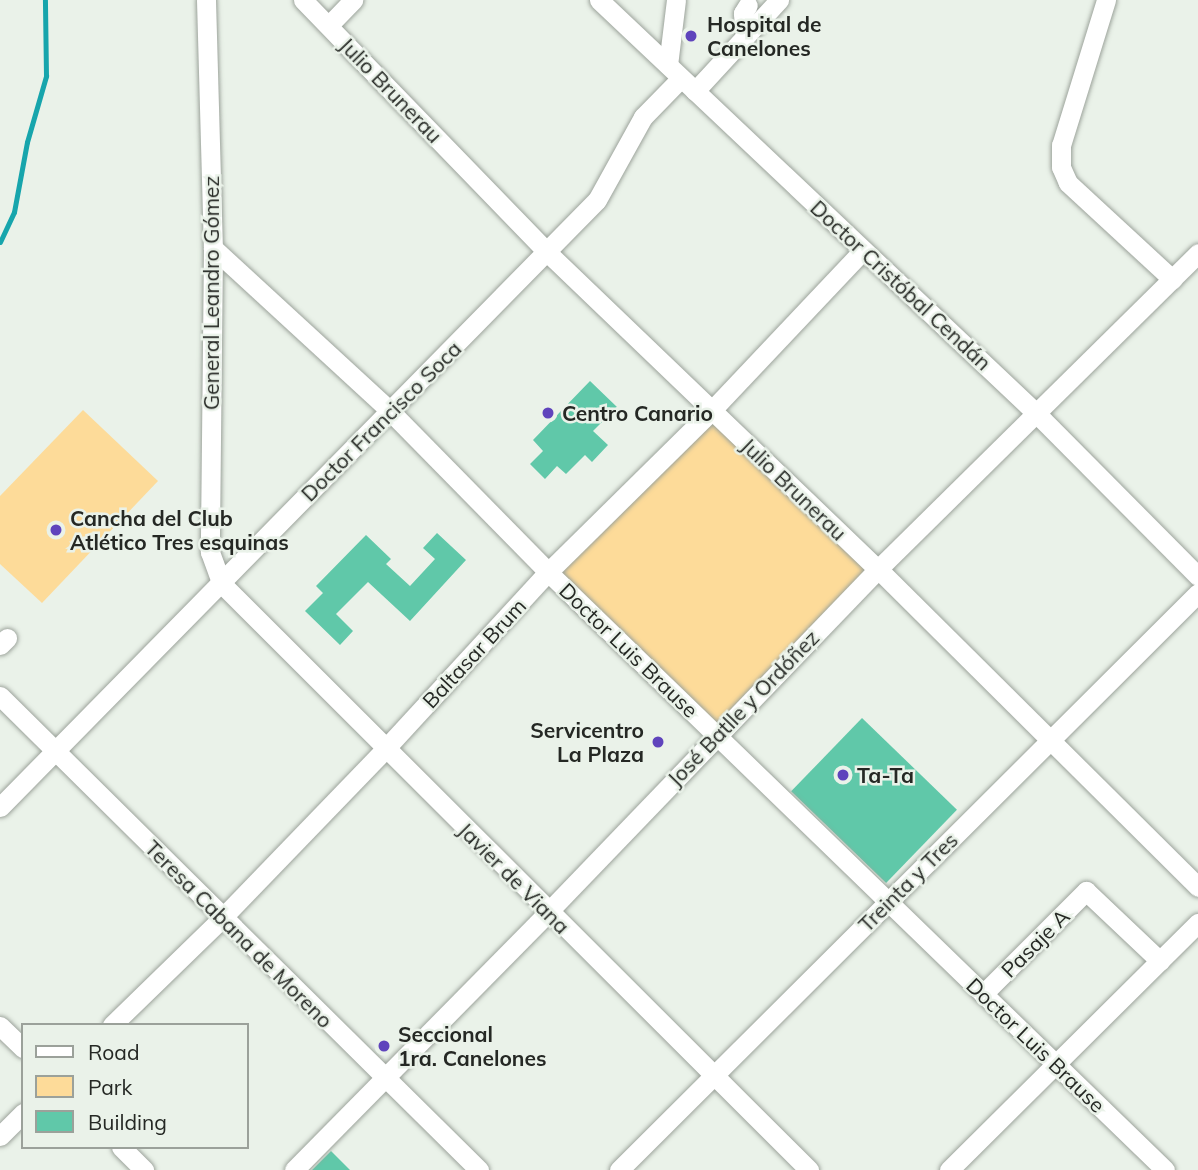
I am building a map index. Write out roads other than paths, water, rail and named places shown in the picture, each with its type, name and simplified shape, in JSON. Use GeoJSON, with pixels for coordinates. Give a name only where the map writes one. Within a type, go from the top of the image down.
{"type":"FeatureCollection","features":[{"type":"Feature","properties":{"kind":"street","name":"General Leandro Gómez"},"geometry":{"type":"LineString","coordinates":[[206,0],[213,247],[210,552],[221,583]]}},
{"type":"Feature","properties":{"kind":"street","name":"Julio Brunerau"},"geometry":{"type":"LineString","coordinates":[[303,0],[548,253],[878,569],[1198,887]]}},
{"type":"Feature","properties":{"kind":"street"},"geometry":{"type":"LineString","coordinates":[[329,25],[353,0]]}},
{"type":"Feature","properties":{"kind":"street","name":"Doctor Cristóbal Cendán"},"geometry":{"type":"LineString","coordinates":[[599,0],[1034,411],[1198,576]]}},
{"type":"Feature","properties":{"kind":"street"},"geometry":{"type":"LineString","coordinates":[[676,0],[681,78]]}},
{"type":"Feature","properties":{"kind":"street","name":"Doctor Francisco Soca"},"geometry":{"type":"LineString","coordinates":[[0,807],[548,253],[597,200],[643,117],[681,78],[745,37],[779,0]]}},
{"type":"Feature","properties":{"kind":"street"},"geometry":{"type":"LineString","coordinates":[[1106,0],[1061,145],[1060,167],[1068,183],[1172,279]]}},
{"type":"Feature","properties":{"kind":"street"},"geometry":{"type":"LineString","coordinates":[[745,37],[744,13],[748,5]]}},
{"type":"Feature","properties":{"kind":"street","name":"Doctor Luis Brause"},"geometry":{"type":"LineString","coordinates":[[213,247],[390,411],[548,572],[1165,1170]]}},
{"type":"Feature","properties":{"kind":"street","name":"Baltasar Brum"},"geometry":{"type":"LineString","coordinates":[[114,1023],[222,918],[386,748],[548,572],[711,411],[863,250]]}},
{"type":"Feature","properties":{"kind":"street","name":"José Batlle y Ordóñez"},"geometry":{"type":"LineString","coordinates":[[294,1170],[548,912],[878,569],[1034,411],[1198,253]]}},
{"type":"Feature","properties":{"kind":"street","name":"Javier de Viana"},"geometry":{"type":"LineString","coordinates":[[221,583],[548,912],[810,1170]]}},
{"type":"Feature","properties":{"kind":"street","name":"Treinta y Tres"},"geometry":{"type":"LineString","coordinates":[[619,1170],[1198,593]]}},
{"type":"Feature","properties":{"kind":"street","name":"Teresa Cabana de Moreno"},"geometry":{"type":"LineString","coordinates":[[0,696],[479,1170]]}},
{"type":"Feature","properties":{"kind":"street","name":"Pasaje A"},"geometry":{"type":"LineString","coordinates":[[983,994],[1086,891],[1160,961]]}},
{"type":"Feature","properties":{"kind":"street"},"geometry":{"type":"LineString","coordinates":[[949,1170],[1198,922]]}},
{"type":"Feature","properties":{"kind":"street"},"geometry":{"type":"LineString","coordinates":[[0,1026],[21,1046]]}},
{"type":"Feature","properties":{"kind":"street"},"geometry":{"type":"LineString","coordinates":[[0,1136],[21,1115]]}},
{"type":"Feature","properties":{"kind":"street"},"geometry":{"type":"LineString","coordinates":[[123,1149],[144,1170]]}},
{"type":"Feature","properties":{"kind":"waterway"},"geometry":{"type":"LineString","coordinates":[[0,242],[14,212],[27,142],[46,76],[45,0]]}},
{"type":"Feature","properties":{"kind":"place","name":"Hospital de Canelones"},"geometry":{"type":"Point","coordinates":[691,36]}},
{"type":"Feature","properties":{"kind":"place","name":"Centro Canario"},"geometry":{"type":"Point","coordinates":[548,413]}},
{"type":"Feature","properties":{"kind":"place","name":"Cancha del Club Atlético Tres esquinas"},"geometry":{"type":"Point","coordinates":[56,530]}},
{"type":"Feature","properties":{"kind":"place","name":"Servicentro La Plaza"},"geometry":{"type":"Point","coordinates":[658,742]}},
{"type":"Feature","properties":{"kind":"place","name":"Ta-Ta"},"geometry":{"type":"Point","coordinates":[843,775]}},
{"type":"Feature","properties":{"kind":"place","name":"Seccional 1ra. Canelones"},"geometry":{"type":"Point","coordinates":[384,1046]}}]}
